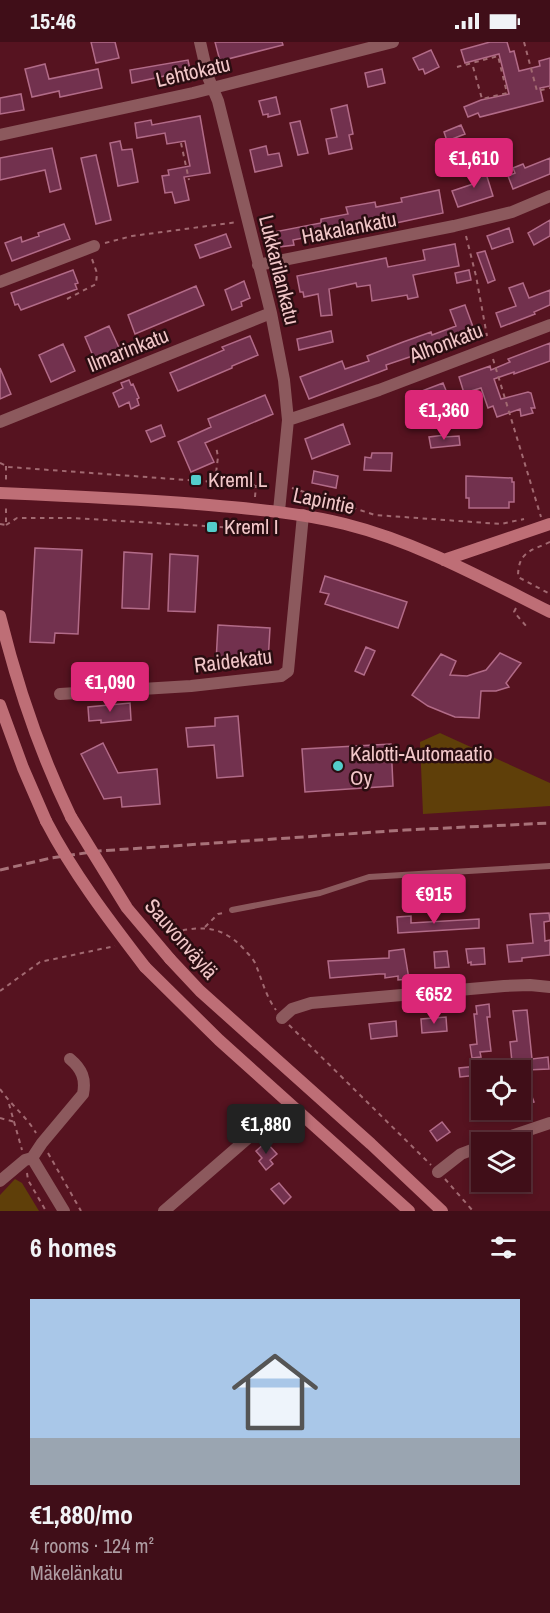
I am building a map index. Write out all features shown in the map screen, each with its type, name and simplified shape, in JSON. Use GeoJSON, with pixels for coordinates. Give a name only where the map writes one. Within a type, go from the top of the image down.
{"type":"FeatureCollection","features":[{"type":"Feature","properties":{"kind":"main road","name":"Lapintie"},"geometry":{"type":"LineString","coordinates":[[0,493],[150,500],[303,514],[385,536],[444,560],[550,612]]}},
{"type":"Feature","properties":{"kind":"main road"},"geometry":{"type":"LineString","coordinates":[[444,560],[545,522]]}},
{"type":"Feature","properties":{"kind":"main road","name":"Sauvonväylä"},"geometry":{"type":"LineString","coordinates":[[0,616],[32,726],[51,777],[70,817],[128,908],[200,991],[371,1144],[442,1211]]}},
{"type":"Feature","properties":{"kind":"main road","name":"Sauvonväylä"},"geometry":{"type":"LineString","coordinates":[[0,705],[23,768],[60,848],[106,916],[146,967],[219,1040],[363,1167],[406,1210]]}},
{"type":"Feature","properties":{"kind":"street","name":"Lukkarilankatu"},"geometry":{"type":"LineString","coordinates":[[200,42],[208,77],[214,88],[271,313],[284,380],[288,420],[279,511]]}},
{"type":"Feature","properties":{"kind":"street","name":"Lehtokatu"},"geometry":{"type":"LineString","coordinates":[[0,135],[214,88],[393,42]]}},
{"type":"Feature","properties":{"kind":"street","name":"Hakalankatu"},"geometry":{"type":"LineString","coordinates":[[258,265],[349,249],[463,224],[513,212],[550,196]]}},
{"type":"Feature","properties":{"kind":"street"},"geometry":{"type":"LineString","coordinates":[[0,282],[91,247]]}},
{"type":"Feature","properties":{"kind":"street","name":"Ilmarinkatu"},"geometry":{"type":"LineString","coordinates":[[0,422],[271,313]]}},
{"type":"Feature","properties":{"kind":"street","name":"Alhonkatu"},"geometry":{"type":"LineString","coordinates":[[288,420],[379,390],[550,325]]}},
{"type":"Feature","properties":{"kind":"street","name":"Raidekatu"},"geometry":{"type":"LineString","coordinates":[[60,694],[191,686],[281,676],[288,671],[303,514]]}},
{"type":"Feature","properties":{"kind":"street"},"geometry":{"type":"LineString","coordinates":[[282,1018],[292,1009],[310,1003],[500,986],[550,987]]}},
{"type":"Feature","properties":{"kind":"street"},"geometry":{"type":"LineString","coordinates":[[0,1181],[42,1143],[83,1094],[85,1084],[83,1075],[70,1059]]}},
{"type":"Feature","properties":{"kind":"street"},"geometry":{"type":"LineString","coordinates":[[523,1132],[550,1123]]}},
{"type":"Feature","properties":{"kind":"street"},"geometry":{"type":"LineString","coordinates":[[164,1211],[262,1125]]}},
{"type":"Feature","properties":{"kind":"street"},"geometry":{"type":"LineString","coordinates":[[438,1172],[461,1154],[471,1150]]}},
{"type":"Feature","properties":{"kind":"street"},"geometry":{"type":"LineString","coordinates":[[27,1155],[64,1211]]}},
{"type":"Feature","properties":{"kind":"lane"},"geometry":{"type":"LineString","coordinates":[[232,910],[320,893],[369,877],[550,866]]}},
{"type":"Feature","properties":{"kind":"path"},"geometry":{"type":"LineString","coordinates":[[524,42],[537,91],[550,88]]}},
{"type":"Feature","properties":{"kind":"path"},"geometry":{"type":"LineString","coordinates":[[457,67],[498,56],[507,93],[482,99],[472,63]]}},
{"type":"Feature","properties":{"kind":"path"},"geometry":{"type":"LineString","coordinates":[[181,143],[189,180]]}},
{"type":"Feature","properties":{"kind":"path"},"geometry":{"type":"LineString","coordinates":[[67,298],[92,288],[98,279],[91,247],[132,236],[247,221]]}},
{"type":"Feature","properties":{"kind":"path"},"geometry":{"type":"LineString","coordinates":[[463,224],[476,276],[489,348],[545,522]]}},
{"type":"Feature","properties":{"kind":"path"},"geometry":{"type":"LineString","coordinates":[[215,481],[218,457],[216,446]]}},
{"type":"Feature","properties":{"kind":"path"},"geometry":{"type":"LineString","coordinates":[[0,463],[9,467],[272,486]]}},
{"type":"Feature","properties":{"kind":"path"},"geometry":{"type":"LineString","coordinates":[[255,495],[256,485]]}},
{"type":"Feature","properties":{"kind":"path"},"geometry":{"type":"LineString","coordinates":[[290,487],[375,515],[501,524],[531,518]]}},
{"type":"Feature","properties":{"kind":"path"},"geometry":{"type":"LineString","coordinates":[[536,516],[545,522]]}},
{"type":"Feature","properties":{"kind":"path"},"geometry":{"type":"LineString","coordinates":[[6,525],[17,518],[73,518],[252,529]]}},
{"type":"Feature","properties":{"kind":"path"},"geometry":{"type":"LineString","coordinates":[[550,542],[526,552],[518,568],[518,577],[550,594]]}},
{"type":"Feature","properties":{"kind":"path"},"geometry":{"type":"LineString","coordinates":[[205,927],[218,914],[232,910]]}},
{"type":"Feature","properties":{"kind":"path"},"geometry":{"type":"LineString","coordinates":[[8,1101],[27,1155]]}},
{"type":"Feature","properties":{"kind":"path"},"geometry":{"type":"LineString","coordinates":[[0,1118],[15,1122]]}},
{"type":"Feature","properties":{"kind":"path"},"geometry":{"type":"LineString","coordinates":[[28,1180],[46,1211]]}},
{"type":"Feature","properties":{"kind":"shaded area"},"geometry":{"type":"Polygon","coordinates":[[[440,733],[550,783],[550,806],[423,814],[420,742],[440,733]]]}},
{"type":"Feature","properties":{"kind":"shaded area"},"geometry":{"type":"Polygon","coordinates":[[[15,1179],[22,1183],[39,1211],[0,1211],[0,1195],[15,1179]]]}},
{"type":"Feature","properties":{"kind":"building"},"geometry":{"type":"Polygon","coordinates":[[[91,42],[115,42],[119,58],[96,63],[91,42]]]}},
{"type":"Feature","properties":{"kind":"building"},"geometry":{"type":"Polygon","coordinates":[[[215,42],[282,42],[283,45],[220,61],[215,42]]]}},
{"type":"Feature","properties":{"kind":"building"},"geometry":{"type":"Polygon","coordinates":[[[490,42],[507,42],[510,52],[514,51],[519,71],[540,66],[539,61],[550,58],[550,86],[540,88],[543,101],[480,117],[478,113],[468,117],[464,107],[481,100],[509,94],[499,54],[465,63],[461,50],[490,42]]]}},
{"type":"Feature","properties":{"kind":"building"},"geometry":{"type":"Polygon","coordinates":[[[431,50],[439,67],[425,74],[423,69],[419,70],[413,58],[431,50]]]}},
{"type":"Feature","properties":{"kind":"building"},"geometry":{"type":"Polygon","coordinates":[[[188,60],[191,74],[174,76],[174,74],[132,83],[130,70],[188,60]]]}},
{"type":"Feature","properties":{"kind":"building"},"geometry":{"type":"Polygon","coordinates":[[[45,64],[49,79],[98,69],[102,88],[60,97],[59,91],[32,97],[25,69],[45,64]]]}},
{"type":"Feature","properties":{"kind":"building"},"geometry":{"type":"Polygon","coordinates":[[[382,69],[385,83],[368,87],[365,73],[382,69]]]}},
{"type":"Feature","properties":{"kind":"building"},"geometry":{"type":"Polygon","coordinates":[[[21,94],[24,110],[0,114],[0,98],[21,94]]]}},
{"type":"Feature","properties":{"kind":"building"},"geometry":{"type":"Polygon","coordinates":[[[276,97],[280,114],[268,117],[268,114],[263,115],[259,101],[276,97]]]}},
{"type":"Feature","properties":{"kind":"building"},"geometry":{"type":"Polygon","coordinates":[[[347,105],[353,134],[349,135],[352,149],[329,154],[326,139],[337,137],[331,109],[347,105]]]}},
{"type":"Feature","properties":{"kind":"building"},"geometry":{"type":"Polygon","coordinates":[[[200,116],[210,173],[184,177],[189,200],[175,203],[172,192],[165,193],[162,176],[169,175],[168,170],[190,166],[185,141],[167,144],[165,133],[137,138],[135,123],[151,120],[152,125],[200,116]]]}},
{"type":"Feature","properties":{"kind":"building"},"geometry":{"type":"Polygon","coordinates":[[[300,121],[308,153],[298,155],[290,123],[300,121]]]}},
{"type":"Feature","properties":{"kind":"building"},"geometry":{"type":"Polygon","coordinates":[[[461,125],[465,134],[447,141],[444,132],[461,125]]]}},
{"type":"Feature","properties":{"kind":"building"},"geometry":{"type":"Polygon","coordinates":[[[120,141],[122,150],[132,149],[138,182],[118,186],[110,143],[120,141]]]}},
{"type":"Feature","properties":{"kind":"building"},"geometry":{"type":"Polygon","coordinates":[[[496,145],[502,159],[494,163],[487,149],[496,145]]]}},
{"type":"Feature","properties":{"kind":"building"},"geometry":{"type":"Polygon","coordinates":[[[266,146],[268,155],[279,153],[282,166],[255,172],[250,150],[266,146]]]}},
{"type":"Feature","properties":{"kind":"building"},"geometry":{"type":"Polygon","coordinates":[[[52,148],[61,189],[50,192],[45,170],[0,180],[0,158],[52,148]]]}},
{"type":"Feature","properties":{"kind":"building"},"geometry":{"type":"Polygon","coordinates":[[[96,155],[111,220],[96,224],[81,158],[96,155]]]}},
{"type":"Feature","properties":{"kind":"building"},"geometry":{"type":"Polygon","coordinates":[[[550,158],[550,174],[513,189],[508,176],[515,173],[513,168],[523,164],[525,168],[550,158]]]}},
{"type":"Feature","properties":{"kind":"building"},"geometry":{"type":"Polygon","coordinates":[[[484,167],[493,196],[458,207],[452,191],[473,184],[469,172],[484,167]]]}},
{"type":"Feature","properties":{"kind":"building"},"geometry":{"type":"Polygon","coordinates":[[[439,190],[443,213],[368,229],[367,224],[350,227],[349,223],[331,227],[333,236],[314,240],[313,236],[293,240],[294,245],[272,248],[269,233],[321,223],[321,219],[348,214],[346,207],[375,202],[376,207],[402,202],[401,198],[439,190]]]}},
{"type":"Feature","properties":{"kind":"building"},"geometry":{"type":"Polygon","coordinates":[[[550,220],[550,236],[534,245],[528,233],[550,220]]]}},
{"type":"Feature","properties":{"kind":"building"},"geometry":{"type":"Polygon","coordinates":[[[64,224],[70,239],[12,261],[5,243],[21,237],[22,242],[39,236],[38,233],[64,224]]]}},
{"type":"Feature","properties":{"kind":"building"},"geometry":{"type":"Polygon","coordinates":[[[509,228],[513,242],[492,249],[487,236],[509,228]]]}},
{"type":"Feature","properties":{"kind":"building"},"geometry":{"type":"Polygon","coordinates":[[[226,234],[231,247],[200,258],[195,245],[226,234]]]}},
{"type":"Feature","properties":{"kind":"building"},"geometry":{"type":"Polygon","coordinates":[[[455,244],[459,266],[413,275],[418,297],[408,299],[407,295],[372,301],[370,285],[357,287],[356,283],[329,289],[332,315],[321,316],[318,294],[304,297],[303,292],[300,292],[297,276],[386,258],[388,267],[425,260],[423,250],[455,244]]]}},
{"type":"Feature","properties":{"kind":"building"},"geometry":{"type":"Polygon","coordinates":[[[485,251],[495,280],[488,283],[477,253],[485,251]]]}},
{"type":"Feature","properties":{"kind":"building"},"geometry":{"type":"Polygon","coordinates":[[[73,270],[78,283],[75,284],[77,289],[21,310],[18,304],[15,305],[11,293],[73,270]]]}},
{"type":"Feature","properties":{"kind":"building"},"geometry":{"type":"Polygon","coordinates":[[[469,270],[471,280],[457,283],[455,273],[469,270]]]}},
{"type":"Feature","properties":{"kind":"building"},"geometry":{"type":"Polygon","coordinates":[[[244,281],[250,298],[241,302],[242,306],[232,310],[225,290],[244,281]]]}},
{"type":"Feature","properties":{"kind":"building"},"geometry":{"type":"Polygon","coordinates":[[[523,283],[529,298],[550,290],[550,305],[534,312],[535,314],[501,327],[496,313],[516,306],[509,288],[523,283]]]}},
{"type":"Feature","properties":{"kind":"building"},"geometry":{"type":"Polygon","coordinates":[[[196,286],[204,305],[135,334],[128,315],[196,286]]]}},
{"type":"Feature","properties":{"kind":"building"},"geometry":{"type":"Polygon","coordinates":[[[465,305],[476,335],[443,349],[442,346],[386,365],[387,369],[309,399],[300,377],[342,361],[345,369],[369,361],[367,356],[403,342],[456,326],[450,310],[465,305]]]}},
{"type":"Feature","properties":{"kind":"building"},"geometry":{"type":"Polygon","coordinates":[[[109,326],[121,352],[96,363],[85,337],[109,326]]]}},
{"type":"Feature","properties":{"kind":"building"},"geometry":{"type":"Polygon","coordinates":[[[331,331],[333,342],[299,350],[297,339],[331,331]]]}},
{"type":"Feature","properties":{"kind":"building"},"geometry":{"type":"Polygon","coordinates":[[[250,336],[258,355],[178,391],[170,373],[250,336]]]}},
{"type":"Feature","properties":{"kind":"building"},"geometry":{"type":"Polygon","coordinates":[[[550,343],[550,361],[494,379],[501,399],[531,393],[535,408],[531,408],[533,413],[521,416],[520,409],[497,417],[493,406],[488,408],[481,388],[464,393],[459,377],[490,366],[491,370],[510,362],[508,359],[550,343]]]}},
{"type":"Feature","properties":{"kind":"building"},"geometry":{"type":"Polygon","coordinates":[[[63,344],[75,371],[51,382],[39,355],[63,344]]]}},
{"type":"Feature","properties":{"kind":"building"},"geometry":{"type":"Polygon","coordinates":[[[0,368],[11,394],[0,399],[0,368]]]}},
{"type":"Feature","properties":{"kind":"building"},"geometry":{"type":"Polygon","coordinates":[[[129,380],[139,398],[137,399],[139,405],[131,409],[129,402],[119,407],[113,393],[123,388],[121,383],[129,380]]]}},
{"type":"Feature","properties":{"kind":"building"},"geometry":{"type":"Polygon","coordinates":[[[443,383],[449,398],[426,404],[422,391],[443,383]]]}},
{"type":"Feature","properties":{"kind":"building"},"geometry":{"type":"Polygon","coordinates":[[[265,395],[273,414],[205,443],[214,462],[191,472],[178,442],[211,427],[208,419],[265,395]]]}},
{"type":"Feature","properties":{"kind":"building"},"geometry":{"type":"Polygon","coordinates":[[[343,424],[350,444],[312,459],[305,439],[343,424]]]}},
{"type":"Feature","properties":{"kind":"building"},"geometry":{"type":"Polygon","coordinates":[[[161,425],[165,436],[151,442],[146,431],[161,425]]]}},
{"type":"Feature","properties":{"kind":"building"},"geometry":{"type":"Polygon","coordinates":[[[445,435],[445,437],[459,436],[460,445],[431,448],[429,437],[445,435]]]}},
{"type":"Feature","properties":{"kind":"building"},"geometry":{"type":"Polygon","coordinates":[[[372,453],[392,453],[391,471],[364,470],[365,457],[371,458],[372,453]]]}},
{"type":"Feature","properties":{"kind":"building"},"geometry":{"type":"Polygon","coordinates":[[[314,471],[338,476],[336,488],[312,483],[314,471]]]}},
{"type":"Feature","properties":{"kind":"building"},"geometry":{"type":"Polygon","coordinates":[[[466,476],[512,478],[514,502],[509,502],[509,508],[469,508],[469,498],[466,498],[466,476]]]}},
{"type":"Feature","properties":{"kind":"building"},"geometry":{"type":"Polygon","coordinates":[[[35,548],[82,550],[78,634],[55,633],[54,643],[30,642],[35,548]]]}},
{"type":"Feature","properties":{"kind":"building"},"geometry":{"type":"Polygon","coordinates":[[[124,552],[152,554],[149,609],[122,608],[124,552]]]}},
{"type":"Feature","properties":{"kind":"building"},"geometry":{"type":"Polygon","coordinates":[[[170,554],[198,556],[195,612],[168,611],[170,554]]]}},
{"type":"Feature","properties":{"kind":"building"},"geometry":{"type":"Polygon","coordinates":[[[325,576],[407,602],[398,628],[325,604],[329,594],[320,592],[325,576]]]}},
{"type":"Feature","properties":{"kind":"building"},"geometry":{"type":"Polygon","coordinates":[[[218,625],[270,628],[268,662],[231,660],[231,663],[216,662],[218,625]]]}},
{"type":"Feature","properties":{"kind":"building"},"geometry":{"type":"Polygon","coordinates":[[[366,647],[375,651],[364,675],[355,671],[366,647]]]}},
{"type":"Feature","properties":{"kind":"building"},"geometry":{"type":"Polygon","coordinates":[[[500,653],[521,663],[506,683],[509,687],[496,691],[481,691],[479,718],[455,717],[428,706],[412,695],[441,654],[456,661],[450,675],[467,676],[486,670],[500,653]]]}},
{"type":"Feature","properties":{"kind":"building"},"geometry":{"type":"Polygon","coordinates":[[[130,703],[131,720],[101,723],[101,720],[89,721],[88,707],[130,703]]]}},
{"type":"Feature","properties":{"kind":"building"},"geometry":{"type":"Polygon","coordinates":[[[238,716],[243,776],[217,778],[214,745],[188,747],[186,728],[215,726],[215,718],[238,716]]]}},
{"type":"Feature","properties":{"kind":"building"},"geometry":{"type":"Polygon","coordinates":[[[103,743],[118,773],[157,769],[160,804],[122,807],[121,797],[104,799],[81,754],[103,743]]]}},
{"type":"Feature","properties":{"kind":"building"},"geometry":{"type":"Polygon","coordinates":[[[391,744],[393,786],[305,792],[302,749],[391,744]]]}},
{"type":"Feature","properties":{"kind":"building"},"geometry":{"type":"Polygon","coordinates":[[[549,913],[550,921],[544,922],[545,941],[550,940],[550,955],[509,962],[507,945],[533,943],[530,914],[549,913]]]}},
{"type":"Feature","properties":{"kind":"building"},"geometry":{"type":"Polygon","coordinates":[[[411,916],[411,923],[479,919],[479,928],[398,933],[397,917],[411,916]]]}},
{"type":"Feature","properties":{"kind":"building"},"geometry":{"type":"Polygon","coordinates":[[[484,948],[485,964],[471,965],[471,962],[468,963],[466,949],[484,948]]]}},
{"type":"Feature","properties":{"kind":"building"},"geometry":{"type":"Polygon","coordinates":[[[404,949],[409,979],[398,980],[398,976],[385,978],[385,974],[330,978],[328,961],[389,958],[389,951],[404,949]]]}},
{"type":"Feature","properties":{"kind":"building"},"geometry":{"type":"Polygon","coordinates":[[[447,951],[449,967],[435,968],[434,952],[447,951]]]}},
{"type":"Feature","properties":{"kind":"building"},"geometry":{"type":"Polygon","coordinates":[[[489,1004],[490,1017],[487,1017],[491,1051],[480,1052],[481,1057],[472,1058],[470,1045],[477,1044],[474,1014],[477,1014],[476,1006],[489,1004]]]}},
{"type":"Feature","properties":{"kind":"building"},"geometry":{"type":"Polygon","coordinates":[[[527,1010],[532,1059],[548,1057],[549,1069],[531,1070],[531,1060],[512,1060],[510,1042],[517,1041],[513,1011],[527,1010]]]}},
{"type":"Feature","properties":{"kind":"building"},"geometry":{"type":"Polygon","coordinates":[[[446,1017],[447,1031],[422,1033],[421,1019],[446,1017]]]}},
{"type":"Feature","properties":{"kind":"building"},"geometry":{"type":"Polygon","coordinates":[[[396,1021],[397,1036],[371,1039],[369,1024],[396,1021]]]}},
{"type":"Feature","properties":{"kind":"building"},"geometry":{"type":"Polygon","coordinates":[[[471,1067],[471,1076],[460,1077],[459,1068],[471,1067]]]}},
{"type":"Feature","properties":{"kind":"building"},"geometry":{"type":"Polygon","coordinates":[[[442,1122],[450,1132],[437,1141],[430,1131],[442,1122]]]}},
{"type":"Feature","properties":{"kind":"building"},"geometry":{"type":"Polygon","coordinates":[[[266,1142],[277,1154],[270,1160],[273,1164],[266,1170],[259,1161],[262,1158],[256,1151],[266,1142]]]}},
{"type":"Feature","properties":{"kind":"building"},"geometry":{"type":"Polygon","coordinates":[[[279,1183],[291,1197],[284,1204],[271,1189],[279,1183]]]}},
{"type":"Feature","properties":{"kind":"railway"},"geometry":{"type":"LineString","coordinates":[[0,870],[51,858],[99,851],[405,830],[550,823]]}},
{"type":"Feature","properties":{"kind":"place","name":"Kreml L"},"geometry":{"type":"Point","coordinates":[196,480]}},
{"type":"Feature","properties":{"kind":"place","name":"Kreml I"},"geometry":{"type":"Point","coordinates":[212,527]}},
{"type":"Feature","properties":{"kind":"place","name":"Kalotti-Automaatio Oy"},"geometry":{"type":"Point","coordinates":[338,766]}}]}
